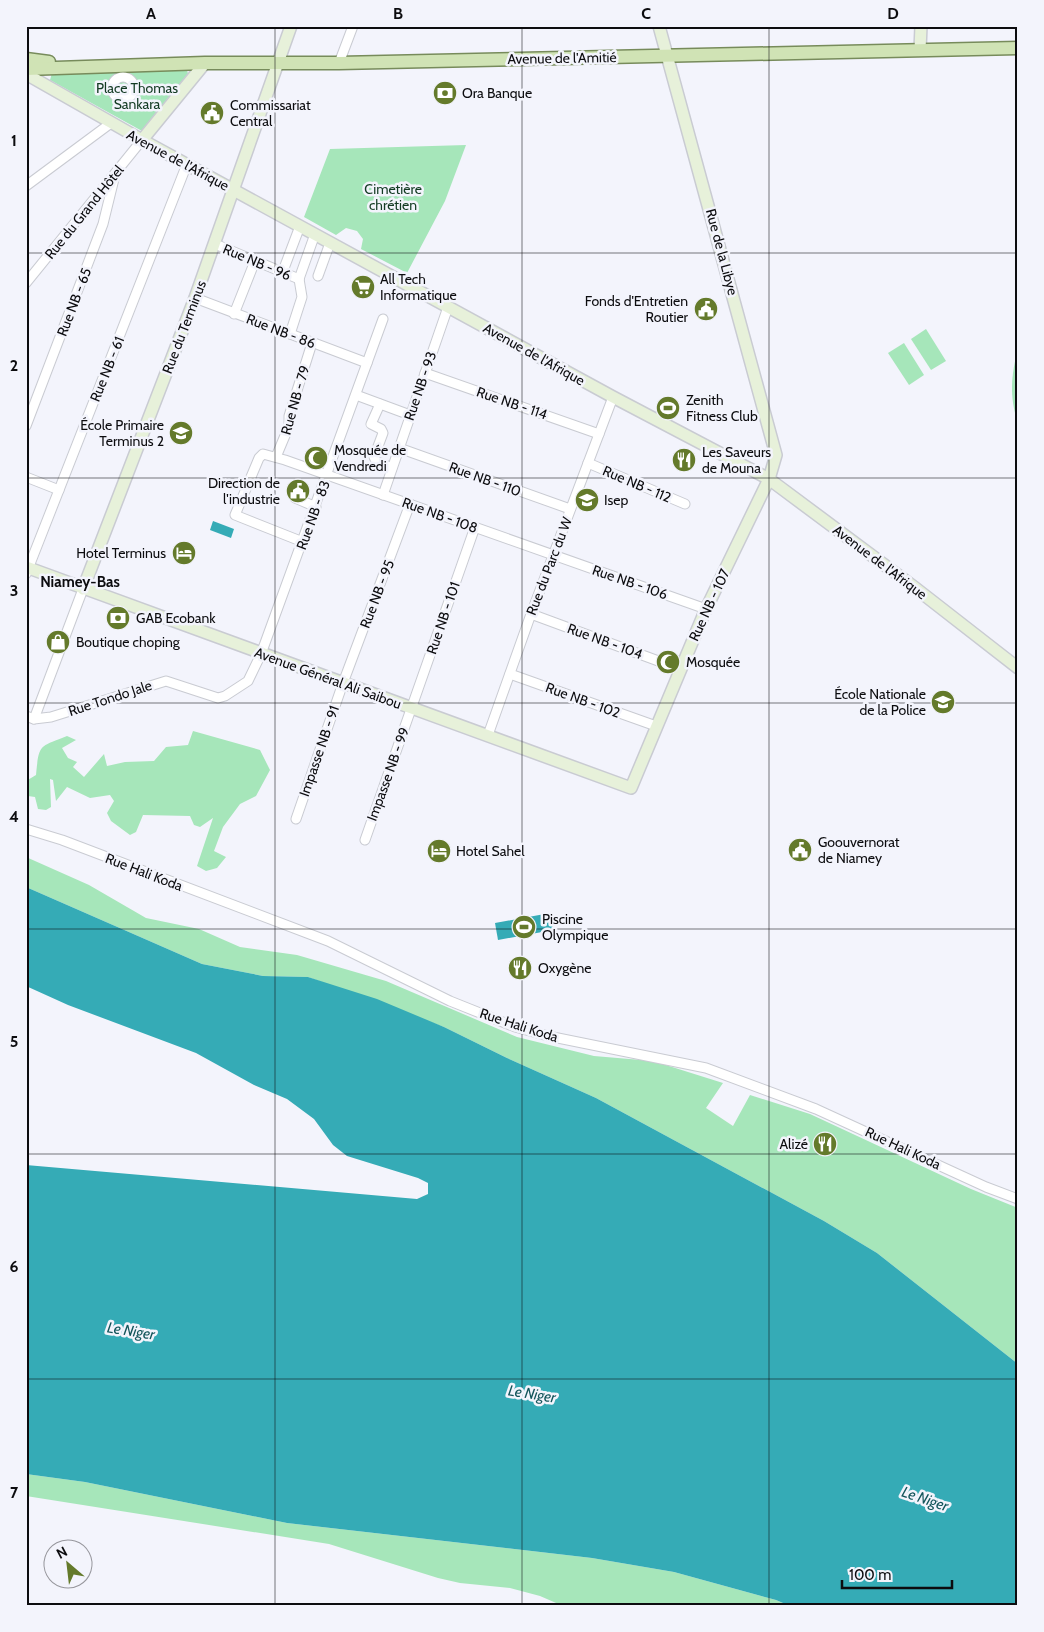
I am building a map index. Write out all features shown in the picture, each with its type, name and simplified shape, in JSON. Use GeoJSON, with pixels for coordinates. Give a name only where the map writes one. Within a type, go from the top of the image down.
{"type":"FeatureCollection","features":[{"type":"Feature","properties":{"kind":"main road","name":"Avenue de l'Amitié"},"geometry":{"type":"LineString","coordinates":[[26,58],[106,65],[277,62],[339,63],[1018,48]]}},
{"type":"Feature","properties":{"kind":"main road","name":"Avenue de l'Amitié"},"geometry":{"type":"LineString","coordinates":[[26,69],[90,68],[106,65]]}},
{"type":"Feature","properties":{"kind":"street","name":"Rue du Terminus"},"geometry":{"type":"LineString","coordinates":[[83,589],[215,244],[291,26]]}},
{"type":"Feature","properties":{"kind":"street"},"geometry":{"type":"LineString","coordinates":[[339,63],[353,26]]}},
{"type":"Feature","properties":{"kind":"street","name":"Rue de la Libye"},"geometry":{"type":"LineString","coordinates":[[659,26],[776,447],[776,463],[769,479]]}},
{"type":"Feature","properties":{"kind":"street"},"geometry":{"type":"LineString","coordinates":[[920,50],[921,26]]}},
{"type":"Feature","properties":{"kind":"street"},"geometry":{"type":"LineString","coordinates":[[142,140],[205,63]]}},
{"type":"Feature","properties":{"kind":"street","name":"Avenue de l'Afrique"},"geometry":{"type":"LineString","coordinates":[[26,74],[111,123],[330,243],[613,397],[769,479],[914,587],[1018,668]]}},
{"type":"Feature","properties":{"kind":"street"},"geometry":{"type":"LineString","coordinates":[[26,186],[111,123]]}},
{"type":"Feature","properties":{"kind":"street","name":"Rue du Grand Hôtel"},"geometry":{"type":"LineString","coordinates":[[26,283],[142,140]]}},
{"type":"Feature","properties":{"kind":"street","name":"Rue NB - 61"},"geometry":{"type":"LineString","coordinates":[[27,570],[188,164]]}},
{"type":"Feature","properties":{"kind":"street","name":"Rue NB - 65"},"geometry":{"type":"LineString","coordinates":[[26,426],[103,224],[115,175]]}},
{"type":"Feature","properties":{"kind":"street"},"geometry":{"type":"LineString","coordinates":[[283,271],[300,226]]}},
{"type":"Feature","properties":{"kind":"street"},"geometry":{"type":"LineString","coordinates":[[290,334],[302,297],[299,279],[315,234]]}},
{"type":"Feature","properties":{"kind":"street"},"geometry":{"type":"LineString","coordinates":[[318,276],[330,243]]}},
{"type":"Feature","properties":{"kind":"street","name":"Rue NB - 96"},"geometry":{"type":"LineString","coordinates":[[215,244],[299,279]]}},
{"type":"Feature","properties":{"kind":"street"},"geometry":{"type":"LineString","coordinates":[[234,314],[256,261]]}},
{"type":"Feature","properties":{"kind":"street","name":"Rue NB - 86"},"geometry":{"type":"LineString","coordinates":[[195,298],[368,363]]}},
{"type":"Feature","properties":{"kind":"street","name":"Rue NB - 93"},"geometry":{"type":"LineString","coordinates":[[383,495],[448,307]]}},
{"type":"Feature","properties":{"kind":"street","name":"Rue NB - 83"},"geometry":{"type":"LineString","coordinates":[[261,654],[304,542],[383,320]]}},
{"type":"Feature","properties":{"kind":"street","name":"Rue NB - 79"},"geometry":{"type":"LineString","coordinates":[[276,457],[289,426],[288,416],[312,343]]}},
{"type":"Feature","properties":{"kind":"street","name":"Rue NB - 114"},"geometry":{"type":"LineString","coordinates":[[425,373],[599,434]]}},
{"type":"Feature","properties":{"kind":"street"},"geometry":{"type":"LineString","coordinates":[[356,395],[410,415]]}},
{"type":"Feature","properties":{"kind":"street","name":"Rue du Parc du W"},"geometry":{"type":"LineString","coordinates":[[488,735],[531,614],[613,397]]}},
{"type":"Feature","properties":{"kind":"street"},"geometry":{"type":"LineString","coordinates":[[380,404],[371,424],[381,429],[383,433],[374,459],[392,468]]}},
{"type":"Feature","properties":{"kind":"street","name":"Rue NB - 110"},"geometry":{"type":"LineString","coordinates":[[399,448],[570,510]]}},
{"type":"Feature","properties":{"kind":"street","name":"Rue NB - 108"},"geometry":{"type":"LineString","coordinates":[[304,542],[235,514],[261,456],[266,454],[276,457],[553,555]]}},
{"type":"Feature","properties":{"kind":"street","name":"Rue NB - 112"},"geometry":{"type":"LineString","coordinates":[[588,463],[685,504]]}},
{"type":"Feature","properties":{"kind":"street"},"geometry":{"type":"LineString","coordinates":[[26,477],[59,490]]}},
{"type":"Feature","properties":{"kind":"street","name":"Rue NB - 107"},"geometry":{"type":"LineString","coordinates":[[631,788],[706,609],[769,479]]}},
{"type":"Feature","properties":{"kind":"street"},"geometry":{"type":"LineString","coordinates":[[295,498],[316,507]]}},
{"type":"Feature","properties":{"kind":"street","name":"Rue NB - 95"},"geometry":{"type":"LineString","coordinates":[[343,683],[410,504]]}},
{"type":"Feature","properties":{"kind":"street","name":"Rue NB - 101"},"geometry":{"type":"LineString","coordinates":[[411,708],[475,527]]}},
{"type":"Feature","properties":{"kind":"street","name":"Rue NB - 106"},"geometry":{"type":"LineString","coordinates":[[553,555],[706,609]]}},
{"type":"Feature","properties":{"kind":"street","name":"Avenue Général Ali Saibou"},"geometry":{"type":"LineString","coordinates":[[27,570],[631,788]]}},
{"type":"Feature","properties":{"kind":"street"},"geometry":{"type":"LineString","coordinates":[[30,717],[83,589]]}},
{"type":"Feature","properties":{"kind":"street","name":"Rue NB - 104"},"geometry":{"type":"LineString","coordinates":[[531,614],[680,669]]}},
{"type":"Feature","properties":{"kind":"street","name":"Rue Tondo Jale"},"geometry":{"type":"LineString","coordinates":[[30,717],[51,717],[166,681],[213,697],[225,696],[248,681],[261,654]]}},
{"type":"Feature","properties":{"kind":"street","name":"Rue NB - 102"},"geometry":{"type":"LineString","coordinates":[[510,674],[656,726]]}},
{"type":"Feature","properties":{"kind":"street","name":"Impasse NB - 91"},"geometry":{"type":"LineString","coordinates":[[296,819],[343,683]]}},
{"type":"Feature","properties":{"kind":"street","name":"Impasse NB - 99"},"geometry":{"type":"LineString","coordinates":[[365,840],[411,708]]}},
{"type":"Feature","properties":{"kind":"street","name":"Rue Hali Koda"},"geometry":{"type":"LineString","coordinates":[[26,828],[328,941],[450,1001],[515,1027],[556,1038],[706,1068],[816,1109],[1018,1199]]}},
{"type":"Feature","properties":{"kind":"green space","name":"Place Thomas Sankara"},"geometry":{"type":"Polygon","coordinates":[[[186,68],[189,76],[142,131],[50,80],[52,73],[186,68]]]}},
{"type":"Feature","properties":{"kind":"green space","name":"Cimetière chrétien"},"geometry":{"type":"Polygon","coordinates":[[[466,145],[445,201],[407,273],[361,249],[363,239],[357,231],[346,228],[336,235],[304,217],[330,149],[466,145]]]}},
{"type":"Feature","properties":{"kind":"green space"},"geometry":{"type":"Polygon","coordinates":[[[926,329],[946,361],[931,370],[911,339],[926,329]]]}},
{"type":"Feature","properties":{"kind":"green space"},"geometry":{"type":"Polygon","coordinates":[[[904,343],[924,375],[909,385],[888,353],[904,343]]]}},
{"type":"Feature","properties":{"kind":"green space"},"geometry":{"type":"Polygon","coordinates":[[[1018,349],[1018,423],[1013,404],[1012,386],[1018,349]]]}},
{"type":"Feature","properties":{"kind":"green space"},"geometry":{"type":"Polygon","coordinates":[[[193,731],[260,750],[270,770],[256,796],[240,804],[223,827],[214,851],[226,857],[217,868],[206,871],[197,866],[213,818],[200,827],[194,825],[190,816],[143,815],[136,832],[130,835],[111,821],[107,813],[114,801],[110,795],[90,798],[67,787],[56,801],[53,780],[50,779],[51,807],[46,810],[38,809],[35,797],[28,796],[26,781],[36,775],[38,757],[42,748],[67,736],[76,740],[62,748],[68,758],[77,762],[73,767],[84,777],[104,754],[107,766],[125,762],[154,761],[166,747],[188,745],[193,731]]]}},
{"type":"Feature","properties":{"kind":"green space"},"geometry":{"type":"Polygon","coordinates":[[[26,857],[89,885],[146,918],[199,929],[240,947],[297,955],[386,981],[517,1037],[594,1056],[653,1061],[723,1083],[706,1108],[733,1126],[750,1095],[810,1114],[971,1189],[1018,1208],[1018,1364],[877,1253],[824,1221],[596,1098],[444,1027],[308,977],[263,976],[202,964],[26,887],[26,857]]]}},
{"type":"Feature","properties":{"kind":"green space"},"geometry":{"type":"Polygon","coordinates":[[[26,1474],[85,1482],[287,1523],[592,1558],[674,1572],[776,1600],[790,1606],[563,1606],[540,1596],[510,1588],[460,1583],[438,1578],[329,1544],[26,1496],[26,1474]]]}},
{"type":"Feature","properties":{"kind":"water"},"geometry":{"type":"Polygon","coordinates":[[[213,521],[234,529],[231,538],[210,530],[213,521]]]}},
{"type":"Feature","properties":{"kind":"water","name":"Le Niger"},"geometry":{"type":"Polygon","coordinates":[[[26,887],[202,964],[263,976],[308,977],[377,999],[444,1027],[596,1098],[824,1221],[877,1253],[1018,1364],[1018,1606],[790,1606],[776,1600],[674,1572],[592,1558],[287,1523],[85,1482],[26,1474],[26,1165],[417,1199],[428,1194],[428,1183],[418,1178],[347,1156],[333,1145],[314,1119],[287,1099],[254,1085],[196,1053],[68,1005],[26,986],[26,887]]]}},
{"type":"Feature","properties":{"kind":"water","name":"Piscine Olympique"},"geometry":{"type":"Polygon","coordinates":[[[550,913],[553,930],[498,940],[495,923],[550,913]]]}},
{"type":"Feature","properties":{"kind":"place","name":"Ora Banque"},"geometry":{"type":"Point","coordinates":[445,93]}},
{"type":"Feature","properties":{"kind":"place","name":"Commissariat Central"},"geometry":{"type":"Point","coordinates":[212,113]}},
{"type":"Feature","properties":{"kind":"place","name":"All Tech Informatique"},"geometry":{"type":"Point","coordinates":[363,287]}},
{"type":"Feature","properties":{"kind":"place","name":"Fonds d'Entretien Routier"},"geometry":{"type":"Point","coordinates":[706,309]}},
{"type":"Feature","properties":{"kind":"place","name":"Zenith Fitness Club"},"geometry":{"type":"Point","coordinates":[668,408]}},
{"type":"Feature","properties":{"kind":"place","name":"École Primaire Terminus 2"},"geometry":{"type":"Point","coordinates":[181,433]}},
{"type":"Feature","properties":{"kind":"place","name":"Mosquée de Vendredi"},"geometry":{"type":"Point","coordinates":[316,458]}},
{"type":"Feature","properties":{"kind":"place","name":"Les Saveurs de Mouna"},"geometry":{"type":"Point","coordinates":[684,460]}},
{"type":"Feature","properties":{"kind":"place","name":"Direction de l'industrie"},"geometry":{"type":"Point","coordinates":[298,491]}},
{"type":"Feature","properties":{"kind":"place","name":"Isep"},"geometry":{"type":"Point","coordinates":[587,500]}},
{"type":"Feature","properties":{"kind":"place","name":"Hotel Terminus"},"geometry":{"type":"Point","coordinates":[184,553]}},
{"type":"Feature","properties":{"kind":"place","name":"GAB Ecobank"},"geometry":{"type":"Point","coordinates":[118,618]}},
{"type":"Feature","properties":{"kind":"place","name":"Boutique choping"},"geometry":{"type":"Point","coordinates":[58,642]}},
{"type":"Feature","properties":{"kind":"place","name":"Mosquée"},"geometry":{"type":"Point","coordinates":[668,662]}},
{"type":"Feature","properties":{"kind":"place","name":"École Nationale de la Police"},"geometry":{"type":"Point","coordinates":[943,702]}},
{"type":"Feature","properties":{"kind":"place","name":"Goouvernorat de Niamey"},"geometry":{"type":"Point","coordinates":[800,850]}},
{"type":"Feature","properties":{"kind":"place","name":"Hotel Sahel"},"geometry":{"type":"Point","coordinates":[439,851]}},
{"type":"Feature","properties":{"kind":"place","name":"Piscine Olympique"},"geometry":{"type":"Point","coordinates":[524,927]}},
{"type":"Feature","properties":{"kind":"place","name":"Oxygène"},"geometry":{"type":"Point","coordinates":[520,968]}},
{"type":"Feature","properties":{"kind":"place","name":"Alizé"},"geometry":{"type":"Point","coordinates":[825,1144]}},
{"type":"Feature","properties":{"kind":"district","name":"Niamey-Bas"},"geometry":{"type":"Point","coordinates":[80,582]}}]}
